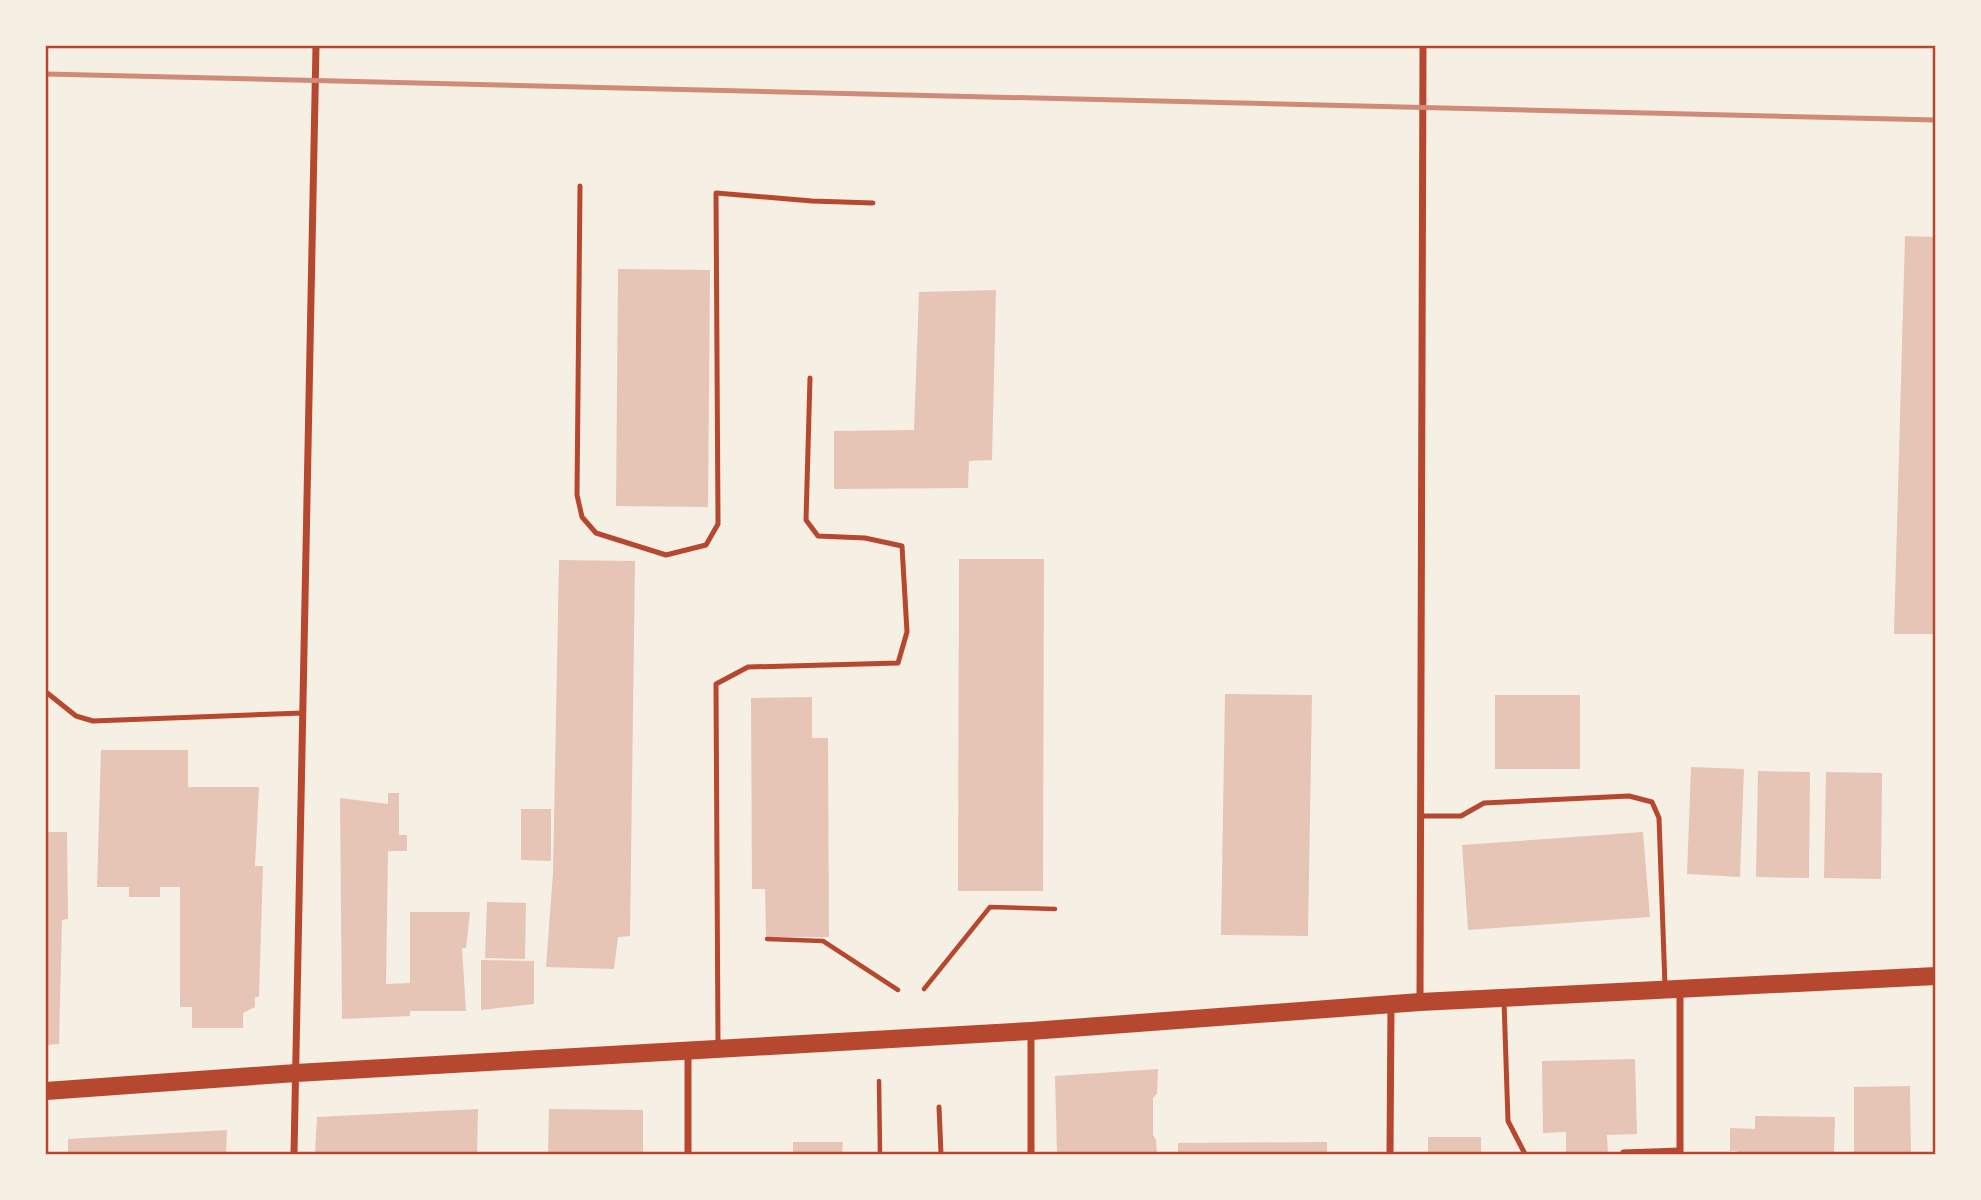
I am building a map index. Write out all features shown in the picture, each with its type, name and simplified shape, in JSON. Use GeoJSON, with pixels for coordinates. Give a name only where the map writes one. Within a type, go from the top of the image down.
{"type":"FeatureCollection","features":[{"type":"Feature","properties":{"kind":"main road"},"geometry":{"type":"LineString","coordinates":[[46,1091],[296,1073],[1031,1031],[1420,1002],[1936,976]]}},
{"type":"Feature","properties":{"kind":"street"},"geometry":{"type":"LineString","coordinates":[[294,1154],[316,46]]}},
{"type":"Feature","properties":{"kind":"street"},"geometry":{"type":"LineString","coordinates":[[1420,1002],[1423,46]]}},
{"type":"Feature","properties":{"kind":"street"},"geometry":{"type":"LineString","coordinates":[[1673,989],[1679,1152]]}},
{"type":"Feature","properties":{"kind":"street"},"geometry":{"type":"LineString","coordinates":[[1390,1154],[1391,1004]]}},
{"type":"Feature","properties":{"kind":"street"},"geometry":{"type":"LineString","coordinates":[[1031,1031],[1031,1154]]}},
{"type":"Feature","properties":{"kind":"street"},"geometry":{"type":"LineString","coordinates":[[688,1050],[688,1154]]}},
{"type":"Feature","properties":{"kind":"lane"},"geometry":{"type":"LineString","coordinates":[[580,186],[577,495],[582,517],[596,533],[666,555],[706,545],[718,524],[716,193],[812,201],[873,202]]}},
{"type":"Feature","properties":{"kind":"lane"},"geometry":{"type":"LineString","coordinates":[[718,1048],[716,684],[748,667],[898,663],[907,632],[902,546],[865,538],[818,536],[806,520],[810,378]]}},
{"type":"Feature","properties":{"kind":"lane"},"geometry":{"type":"LineString","coordinates":[[46,692],[76,716],[93,721],[303,713]]}},
{"type":"Feature","properties":{"kind":"lane"},"geometry":{"type":"LineString","coordinates":[[1420,816],[1461,816],[1484,803],[1629,796],[1652,802],[1659,818],[1673,989]]}},
{"type":"Feature","properties":{"kind":"lane"},"geometry":{"type":"LineString","coordinates":[[1504,998],[1508,1121],[1514,1139],[1525,1153]]}},
{"type":"Feature","properties":{"kind":"lane"},"geometry":{"type":"LineString","coordinates":[[939,1107],[941,1154]]}},
{"type":"Feature","properties":{"kind":"lane"},"geometry":{"type":"LineString","coordinates":[[1623,1153],[1679,1152]]}},
{"type":"Feature","properties":{"kind":"path"},"geometry":{"type":"LineString","coordinates":[[924,989],[990,907],[1055,909]]}},
{"type":"Feature","properties":{"kind":"path"},"geometry":{"type":"LineString","coordinates":[[767,939],[823,941],[898,990]]}},
{"type":"Feature","properties":{"kind":"path"},"geometry":{"type":"LineString","coordinates":[[879,1081],[880,1154]]}},
{"type":"Feature","properties":{"kind":"building"},"geometry":{"type":"Polygon","coordinates":[[[1905,236],[1936,237],[1936,634],[1894,634],[1905,236]]]}},
{"type":"Feature","properties":{"kind":"building"},"geometry":{"type":"Polygon","coordinates":[[[618,269],[710,270],[708,507],[616,506],[618,269]]]}},
{"type":"Feature","properties":{"kind":"building"},"geometry":{"type":"Polygon","coordinates":[[[996,290],[992,460],[969,461],[968,488],[834,489],[834,431],[914,430],[919,292],[996,290]]]}},
{"type":"Feature","properties":{"kind":"building"},"geometry":{"type":"Polygon","coordinates":[[[959,559],[1044,559],[1043,891],[958,891],[959,559]]]}},
{"type":"Feature","properties":{"kind":"building"},"geometry":{"type":"Polygon","coordinates":[[[559,560],[635,561],[630,936],[618,937],[614,969],[546,967],[553,873],[559,560]]]}},
{"type":"Feature","properties":{"kind":"building"},"geometry":{"type":"Polygon","coordinates":[[[1225,694],[1312,695],[1308,936],[1221,935],[1225,694]]]}},
{"type":"Feature","properties":{"kind":"building"},"geometry":{"type":"Polygon","coordinates":[[[1495,695],[1580,695],[1580,769],[1495,769],[1495,695]]]}},
{"type":"Feature","properties":{"kind":"building"},"geometry":{"type":"Polygon","coordinates":[[[812,697],[812,738],[828,738],[829,937],[766,937],[765,889],[752,889],[751,698],[812,697]]]}},
{"type":"Feature","properties":{"kind":"building"},"geometry":{"type":"Polygon","coordinates":[[[101,750],[188,750],[188,787],[259,787],[255,866],[263,866],[259,997],[255,997],[255,1007],[243,1013],[243,1028],[192,1028],[192,1007],[180,1007],[180,887],[160,887],[160,897],[129,897],[129,887],[97,887],[101,750]]]}},
{"type":"Feature","properties":{"kind":"building"},"geometry":{"type":"Polygon","coordinates":[[[1691,767],[1744,769],[1740,877],[1687,874],[1691,767]]]}},
{"type":"Feature","properties":{"kind":"building"},"geometry":{"type":"Polygon","coordinates":[[[1758,771],[1810,772],[1809,878],[1756,877],[1758,771]]]}},
{"type":"Feature","properties":{"kind":"building"},"geometry":{"type":"Polygon","coordinates":[[[1826,772],[1882,773],[1881,879],[1824,878],[1826,772]]]}},
{"type":"Feature","properties":{"kind":"building"},"geometry":{"type":"Polygon","coordinates":[[[388,793],[399,793],[399,835],[407,835],[407,851],[388,851],[386,984],[410,983],[410,912],[470,912],[466,948],[462,948],[466,1011],[410,1011],[410,1016],[342,1019],[340,798],[388,804],[388,793]]]}},
{"type":"Feature","properties":{"kind":"building"},"geometry":{"type":"Polygon","coordinates":[[[521,809],[551,809],[551,861],[521,860],[521,809]]]}},
{"type":"Feature","properties":{"kind":"building"},"geometry":{"type":"Polygon","coordinates":[[[46,832],[67,832],[68,919],[62,920],[59,1044],[46,1045],[46,832]]]}},
{"type":"Feature","properties":{"kind":"building"},"geometry":{"type":"Polygon","coordinates":[[[1643,832],[1650,917],[1468,930],[1462,845],[1643,832]]]}},
{"type":"Feature","properties":{"kind":"building"},"geometry":{"type":"Polygon","coordinates":[[[487,902],[526,903],[525,959],[485,958],[487,902]]]}},
{"type":"Feature","properties":{"kind":"building"},"geometry":{"type":"Polygon","coordinates":[[[481,960],[534,961],[534,1004],[481,1010],[481,960]]]}},
{"type":"Feature","properties":{"kind":"building"},"geometry":{"type":"Polygon","coordinates":[[[1635,1059],[1637,1134],[1607,1135],[1608,1154],[1566,1154],[1566,1132],[1543,1133],[1542,1061],[1635,1059]]]}},
{"type":"Feature","properties":{"kind":"building"},"geometry":{"type":"Polygon","coordinates":[[[1158,1069],[1157,1094],[1153,1098],[1153,1135],[1157,1154],[1057,1154],[1055,1076],[1158,1069]]]}},
{"type":"Feature","properties":{"kind":"building"},"geometry":{"type":"Polygon","coordinates":[[[1910,1086],[1911,1154],[1854,1154],[1854,1087],[1910,1086]]]}},
{"type":"Feature","properties":{"kind":"building"},"geometry":{"type":"Polygon","coordinates":[[[478,1109],[477,1154],[315,1154],[317,1117],[478,1109]]]}},
{"type":"Feature","properties":{"kind":"building"},"geometry":{"type":"Polygon","coordinates":[[[549,1109],[643,1110],[643,1154],[548,1154],[549,1109]]]}},
{"type":"Feature","properties":{"kind":"building"},"geometry":{"type":"Polygon","coordinates":[[[1755,1116],[1835,1117],[1834,1154],[1737,1154],[1737,1151],[1730,1151],[1730,1128],[1755,1129],[1755,1116]]]}},
{"type":"Feature","properties":{"kind":"building"},"geometry":{"type":"Polygon","coordinates":[[[227,1130],[226,1154],[68,1154],[68,1139],[227,1130]]]}},
{"type":"Feature","properties":{"kind":"building"},"geometry":{"type":"Polygon","coordinates":[[[1428,1137],[1481,1137],[1481,1154],[1428,1154],[1428,1137]]]}},
{"type":"Feature","properties":{"kind":"building"},"geometry":{"type":"Polygon","coordinates":[[[793,1142],[843,1142],[842,1154],[793,1154],[793,1142]]]}},
{"type":"Feature","properties":{"kind":"building"},"geometry":{"type":"Polygon","coordinates":[[[1327,1142],[1327,1154],[1178,1154],[1178,1143],[1327,1142]]]}},
{"type":"Feature","properties":{"kind":"railway"},"geometry":{"type":"LineString","coordinates":[[46,74],[1936,120]]}}]}
